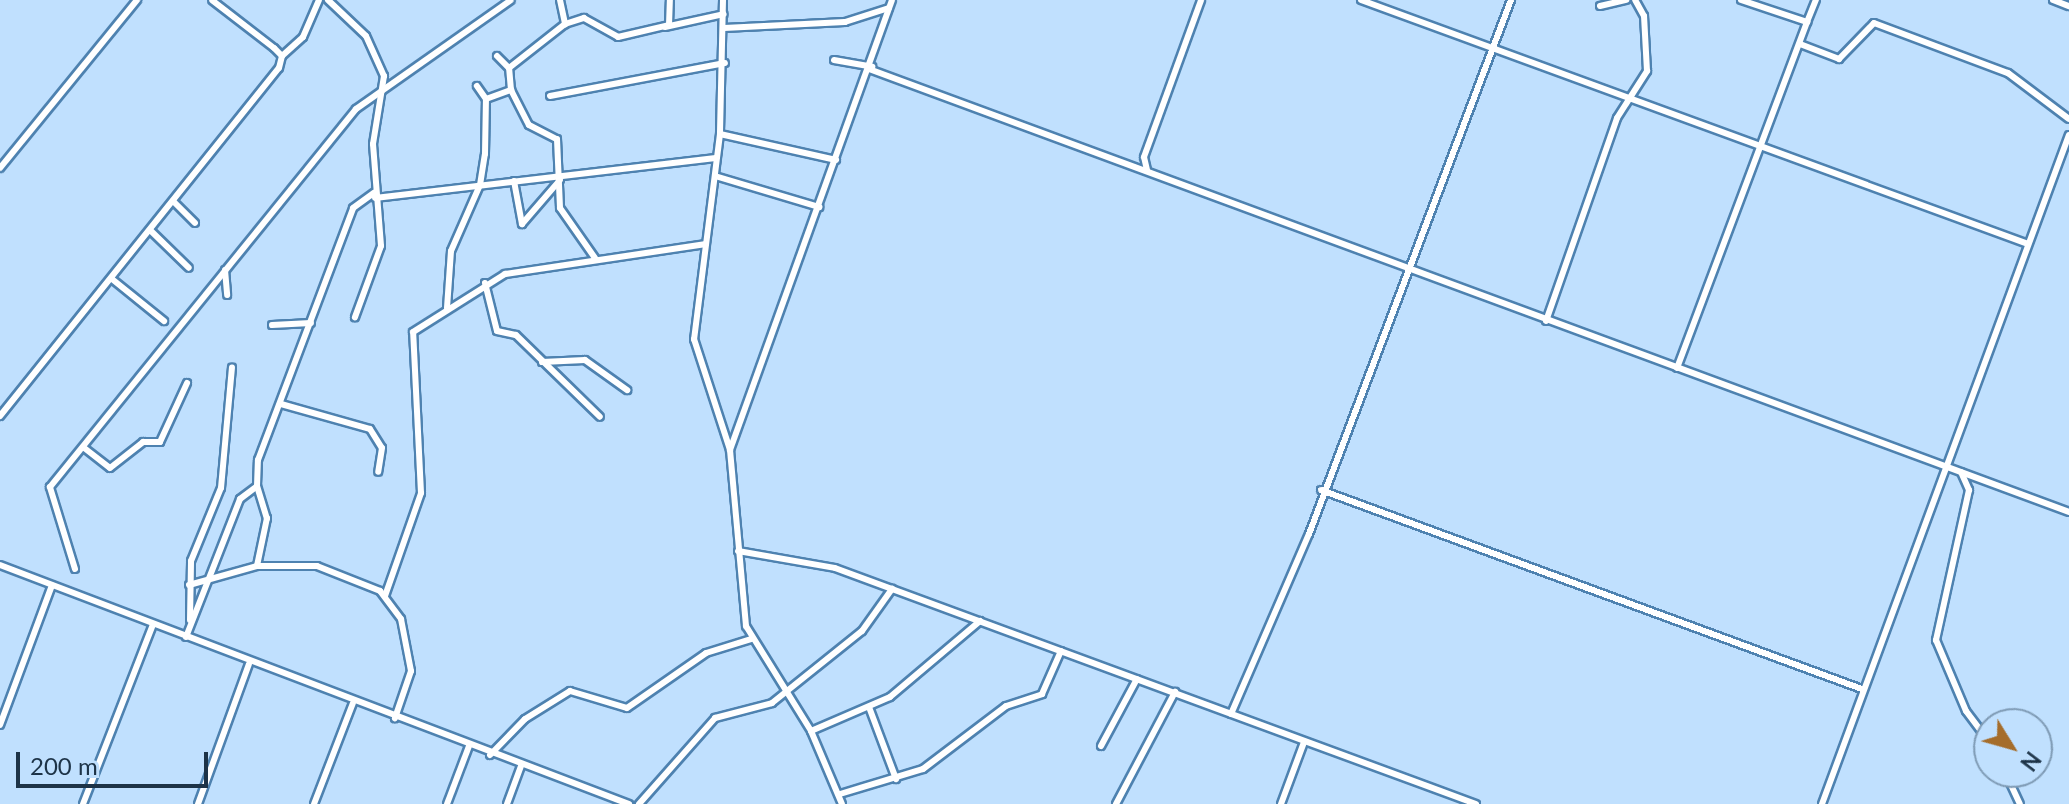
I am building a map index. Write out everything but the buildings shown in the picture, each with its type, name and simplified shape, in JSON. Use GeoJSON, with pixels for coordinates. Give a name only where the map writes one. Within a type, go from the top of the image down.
{"type":"FeatureCollection","features":[{"type":"Feature","properties":{"kind":"street"},"geometry":{"type":"LineString","coordinates":[[0,168],[137,0]]}},
{"type":"Feature","properties":{"kind":"street"},"geometry":{"type":"LineString","coordinates":[[212,0],[282,56]]}},
{"type":"Feature","properties":{"kind":"street"},"geometry":{"type":"LineString","coordinates":[[0,416],[112,279],[282,56],[303,37],[319,0]]}},
{"type":"Feature","properties":{"kind":"street"},"geometry":{"type":"LineString","coordinates":[[328,0],[368,39],[384,76],[377,93],[374,196],[381,246],[355,317]]}},
{"type":"Feature","properties":{"kind":"street"},"geometry":{"type":"LineString","coordinates":[[75,569],[50,487],[356,109],[511,0]]}},
{"type":"Feature","properties":{"kind":"street"},"geometry":{"type":"LineString","coordinates":[[560,0],[565,24]]}},
{"type":"Feature","properties":{"kind":"street"},"geometry":{"type":"LineString","coordinates":[[665,27],[670,0]]}},
{"type":"Feature","properties":{"kind":"street"},"geometry":{"type":"LineString","coordinates":[[723,0],[725,63],[720,134],[694,339],[730,450],[738,551],[751,639],[811,731],[842,804]]}},
{"type":"Feature","properties":{"kind":"street"},"geometry":{"type":"LineString","coordinates":[[730,450],[892,0]]}},
{"type":"Feature","properties":{"kind":"street"},"geometry":{"type":"LineString","coordinates":[[1134,167],[1143,162],[1201,0]]}},
{"type":"Feature","properties":{"kind":"street"},"geometry":{"type":"LineString","coordinates":[[1361,0],[1493,45],[2028,244]]}},
{"type":"Feature","properties":{"kind":"street"},"geometry":{"type":"LineString","coordinates":[[1231,714],[1511,0]]}},
{"type":"Feature","properties":{"kind":"street"},"geometry":{"type":"LineString","coordinates":[[1600,6],[1626,0]]}},
{"type":"Feature","properties":{"kind":"street"},"geometry":{"type":"LineString","coordinates":[[1546,321],[1617,118],[1632,99],[1649,57],[1635,0]]}},
{"type":"Feature","properties":{"kind":"street"},"geometry":{"type":"LineString","coordinates":[[1741,0],[1807,22]]}},
{"type":"Feature","properties":{"kind":"street"},"geometry":{"type":"LineString","coordinates":[[1677,368],[1816,0]]}},
{"type":"Feature","properties":{"kind":"street"},"geometry":{"type":"LineString","coordinates":[[2053,0],[2069,6]]}},
{"type":"Feature","properties":{"kind":"street"},"geometry":{"type":"LineString","coordinates":[[724,28],[845,22],[889,8]]}},
{"type":"Feature","properties":{"kind":"street"},"geometry":{"type":"LineString","coordinates":[[509,68],[565,24],[584,18],[618,37],[724,14]]}},
{"type":"Feature","properties":{"kind":"street"},"geometry":{"type":"LineString","coordinates":[[1800,44],[1839,59],[1874,23],[2008,73],[2069,119]]}},
{"type":"Feature","properties":{"kind":"street"},"geometry":{"type":"LineString","coordinates":[[497,56],[509,68],[511,90],[529,125],[557,139],[568,226],[595,258]]}},
{"type":"Feature","properties":{"kind":"street"},"geometry":{"type":"LineString","coordinates":[[834,60],[870,68],[1546,321],[2069,512]]}},
{"type":"Feature","properties":{"kind":"street"},"geometry":{"type":"LineString","coordinates":[[550,96],[725,63]]}},
{"type":"Feature","properties":{"kind":"street"},"geometry":{"type":"LineString","coordinates":[[445,311],[451,251],[480,185],[486,99],[477,86]]}},
{"type":"Feature","properties":{"kind":"street"},"geometry":{"type":"LineString","coordinates":[[486,99],[511,90]]}},
{"type":"Feature","properties":{"kind":"street"},"geometry":{"type":"LineString","coordinates":[[720,134],[836,160]]}},
{"type":"Feature","properties":{"kind":"street"},"geometry":{"type":"LineString","coordinates":[[1822,804],[1862,689],[1921,549],[1945,466],[2069,135]]}},
{"type":"Feature","properties":{"kind":"street"},"geometry":{"type":"LineString","coordinates":[[257,566],[267,518],[257,486],[258,460],[353,208],[374,196],[560,178],[716,158]]}},
{"type":"Feature","properties":{"kind":"street"},"geometry":{"type":"LineString","coordinates":[[1143,162],[1147,170]]}},
{"type":"Feature","properties":{"kind":"street"},"geometry":{"type":"LineString","coordinates":[[715,176],[819,207]]}},
{"type":"Feature","properties":{"kind":"street"},"geometry":{"type":"LineString","coordinates":[[514,181],[522,224],[560,178]]}},
{"type":"Feature","properties":{"kind":"street"},"geometry":{"type":"LineString","coordinates":[[173,201],[195,223]]}},
{"type":"Feature","properties":{"kind":"street"},"geometry":{"type":"LineString","coordinates":[[150,230],[189,268]]}},
{"type":"Feature","properties":{"kind":"street"},"geometry":{"type":"LineString","coordinates":[[385,596],[421,493],[413,332],[485,283],[595,258],[654,257],[705,244]]}},
{"type":"Feature","properties":{"kind":"street"},"geometry":{"type":"LineString","coordinates":[[225,270],[227,295]]}},
{"type":"Feature","properties":{"kind":"street"},"geometry":{"type":"LineString","coordinates":[[112,279],[164,321]]}},
{"type":"Feature","properties":{"kind":"street"},"geometry":{"type":"LineString","coordinates":[[485,283],[497,331],[516,335],[600,417]]}},
{"type":"Feature","properties":{"kind":"street"},"geometry":{"type":"LineString","coordinates":[[272,325],[311,323]]}},
{"type":"Feature","properties":{"kind":"street"},"geometry":{"type":"LineString","coordinates":[[542,362],[585,360],[627,390]]}},
{"type":"Feature","properties":{"kind":"street"},"geometry":{"type":"LineString","coordinates":[[191,624],[189,585],[199,534],[221,488],[232,368]]}},
{"type":"Feature","properties":{"kind":"street"},"geometry":{"type":"LineString","coordinates":[[83,447],[110,468],[143,442],[160,442],[187,383]]}},
{"type":"Feature","properties":{"kind":"street"},"geometry":{"type":"LineString","coordinates":[[281,404],[370,429],[382,448],[378,472]]}},
{"type":"Feature","properties":{"kind":"street"},"geometry":{"type":"LineString","coordinates":[[1961,472],[1969,490],[1936,640],[1966,711],[1973,720]]}},
{"type":"Feature","properties":{"kind":"street"},"geometry":{"type":"LineString","coordinates":[[186,637],[240,499],[257,486]]}},
{"type":"Feature","properties":{"kind":"street"},"geometry":{"type":"LineString","coordinates":[[1321,490],[1862,689]]}},
{"type":"Feature","properties":{"kind":"street"},"geometry":{"type":"LineString","coordinates":[[738,551],[827,566],[1476,804]]}},
{"type":"Feature","properties":{"kind":"street"},"geometry":{"type":"LineString","coordinates":[[0,565],[249,664],[625,803]]}},
{"type":"Feature","properties":{"kind":"street"},"geometry":{"type":"LineString","coordinates":[[189,585],[257,566],[331,568],[385,596],[401,619],[411,671],[395,718]]}},
{"type":"Feature","properties":{"kind":"street"},"geometry":{"type":"LineString","coordinates":[[0,725],[52,585]]}},
{"type":"Feature","properties":{"kind":"street"},"geometry":{"type":"LineString","coordinates":[[639,804],[715,718],[763,707],[783,688],[862,631],[892,589]]}},
{"type":"Feature","properties":{"kind":"street"},"geometry":{"type":"LineString","coordinates":[[811,731],[869,707],[980,621]]}},
{"type":"Feature","properties":{"kind":"street"},"geometry":{"type":"LineString","coordinates":[[83,804],[153,624]]}},
{"type":"Feature","properties":{"kind":"street"},"geometry":{"type":"LineString","coordinates":[[490,755],[525,719],[564,694],[627,708],[706,653],[751,639]]}},
{"type":"Feature","properties":{"kind":"street"},"geometry":{"type":"LineString","coordinates":[[840,794],[896,779],[932,764],[1006,706],[1043,693],[1061,651]]}},
{"type":"Feature","properties":{"kind":"street"},"geometry":{"type":"LineString","coordinates":[[198,804],[249,664]]}},
{"type":"Feature","properties":{"kind":"street"},"geometry":{"type":"LineString","coordinates":[[1101,746],[1137,679]]}},
{"type":"Feature","properties":{"kind":"street"},"geometry":{"type":"LineString","coordinates":[[1116,804],[1175,692]]}},
{"type":"Feature","properties":{"kind":"street"},"geometry":{"type":"LineString","coordinates":[[314,804],[353,703]]}},
{"type":"Feature","properties":{"kind":"street"},"geometry":{"type":"LineString","coordinates":[[869,707],[896,779]]}},
{"type":"Feature","properties":{"kind":"street"},"geometry":{"type":"LineString","coordinates":[[1281,804],[1304,742]]}},
{"type":"Feature","properties":{"kind":"street"},"geometry":{"type":"LineString","coordinates":[[447,804],[469,746]]}},
{"type":"Feature","properties":{"kind":"street"},"geometry":{"type":"LineString","coordinates":[[507,804],[521,766]]}}]}
